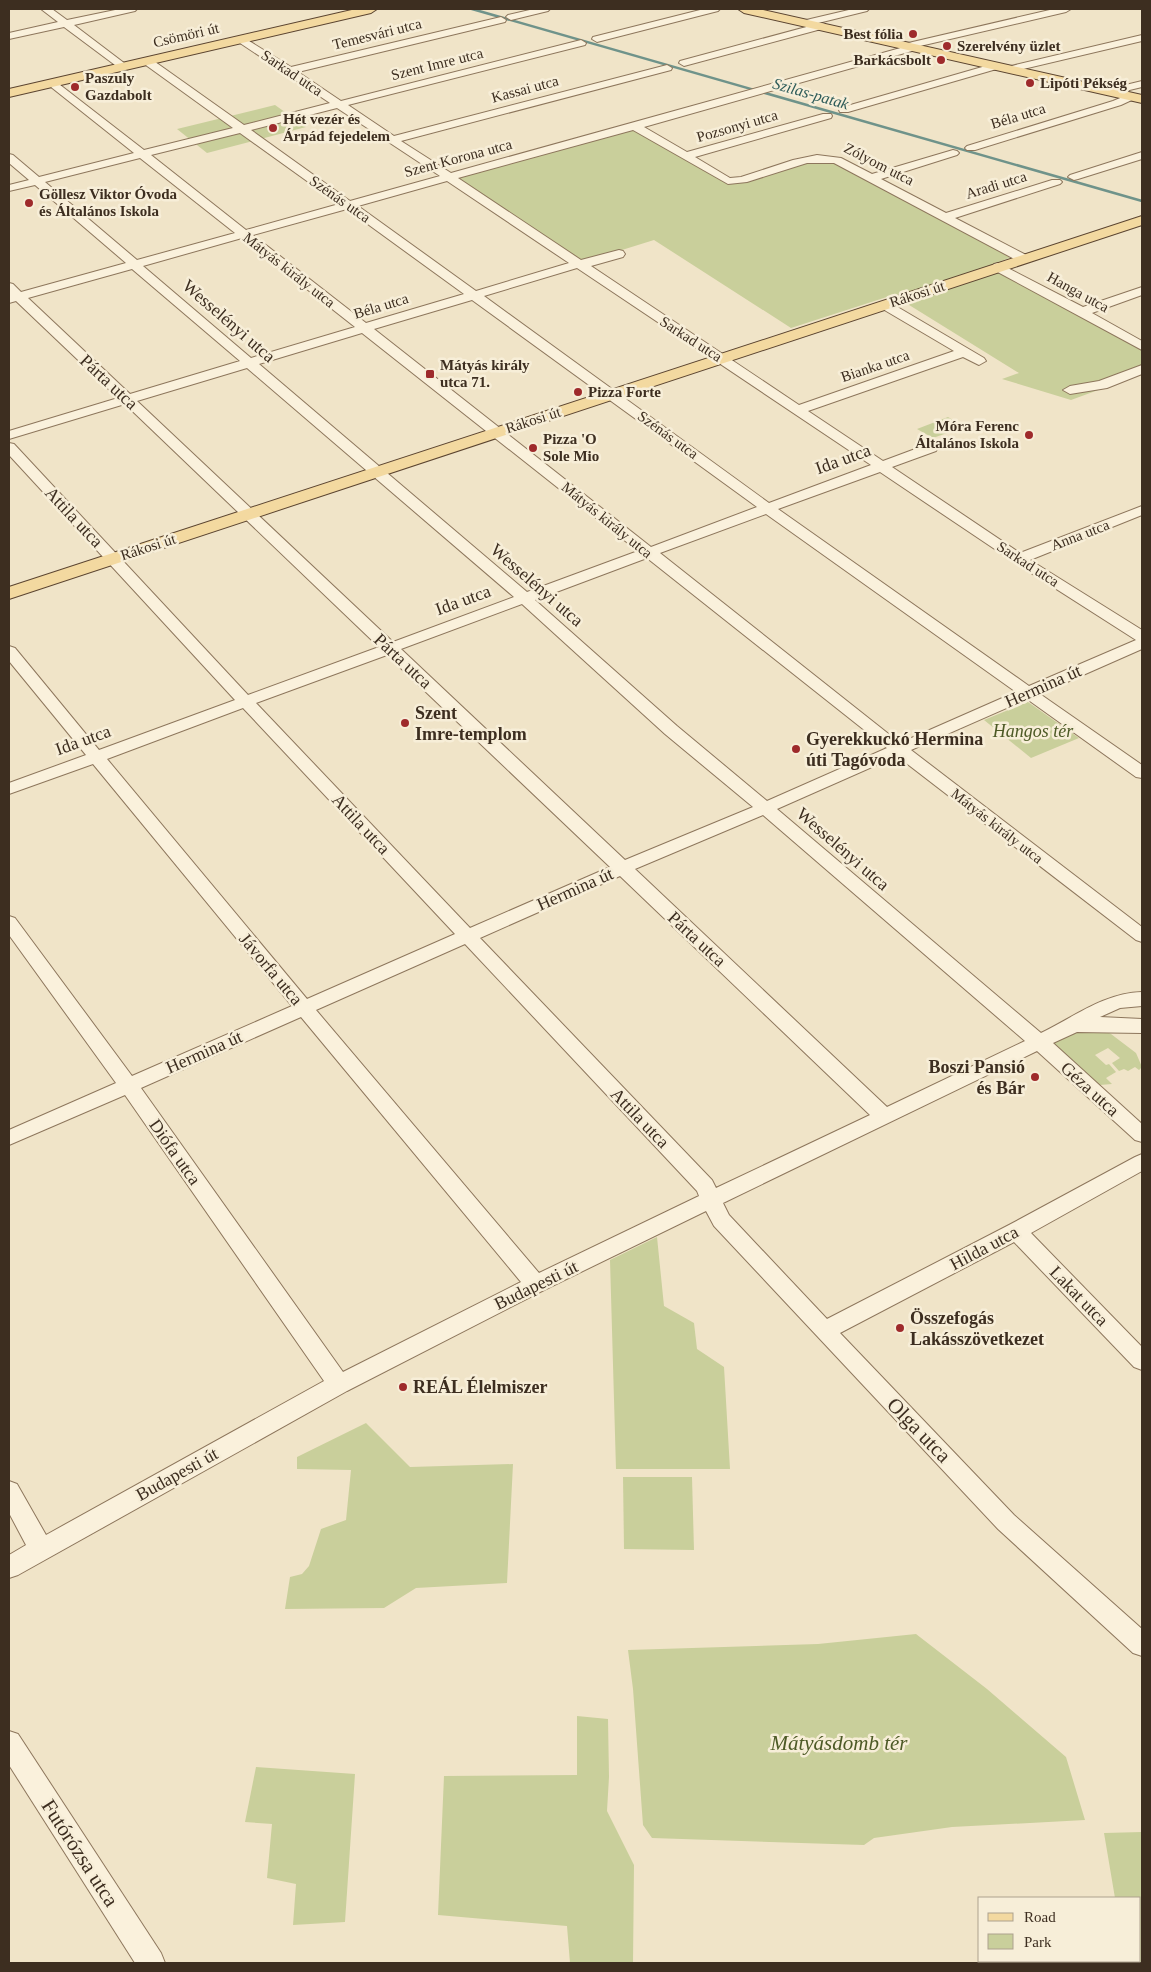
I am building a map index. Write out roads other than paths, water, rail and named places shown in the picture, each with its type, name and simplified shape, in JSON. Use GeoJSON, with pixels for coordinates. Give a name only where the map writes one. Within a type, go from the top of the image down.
{"type":"FeatureCollection","features":[{"type":"Feature","properties":{"kind":"main road","name":"Csömöri út"},"geometry":{"type":"LineString","coordinates":[[9,93],[371,9]]}},
{"type":"Feature","properties":{"kind":"main road"},"geometry":{"type":"LineString","coordinates":[[744,9],[1137,98]]}},
{"type":"Feature","properties":{"kind":"main road","name":"Rákosi út"},"geometry":{"type":"LineString","coordinates":[[9,593],[1142,220]]}},
{"type":"Feature","properties":{"kind":"street"},"geometry":{"type":"LineString","coordinates":[[46,9],[123,66]]}},
{"type":"Feature","properties":{"kind":"street"},"geometry":{"type":"LineString","coordinates":[[9,36],[132,9]]}},
{"type":"Feature","properties":{"kind":"street","name":"Temesvári utca"},"geometry":{"type":"LineString","coordinates":[[289,71],[545,9]]}},
{"type":"Feature","properties":{"kind":"street"},"geometry":{"type":"LineString","coordinates":[[597,39],[715,9]]}},
{"type":"Feature","properties":{"kind":"street"},"geometry":{"type":"LineString","coordinates":[[806,23],[864,9]]}},
{"type":"Feature","properties":{"kind":"street","name":"Szent Korona utca"},"geometry":{"type":"LineString","coordinates":[[12,294],[134,264],[756,94],[912,47],[1066,9]]}},
{"type":"Feature","properties":{"kind":"street"},"geometry":{"type":"LineString","coordinates":[[684,62],[820,26]]}},
{"type":"Feature","properties":{"kind":"street"},"geometry":{"type":"LineString","coordinates":[[1011,69],[1142,38]]}},
{"type":"Feature","properties":{"kind":"street","name":"Sarkad utca"},"geometry":{"type":"LineString","coordinates":[[241,39],[577,264],[722,358],[1018,559],[1142,637]]}},
{"type":"Feature","properties":{"kind":"street","name":"Szent Imre utca"},"geometry":{"type":"LineString","coordinates":[[244,129],[581,43]]}},
{"type":"Feature","properties":{"kind":"street","name":"Szénás utca"},"geometry":{"type":"LineString","coordinates":[[147,61],[613,394],[767,508],[1142,773]]}},
{"type":"Feature","properties":{"kind":"street"},"geometry":{"type":"LineString","coordinates":[[844,110],[996,66]]}},
{"type":"Feature","properties":{"kind":"street","name":"Kassai utca"},"geometry":{"type":"LineString","coordinates":[[391,140],[667,68]]}},
{"type":"Feature","properties":{"kind":"street","name":"Mátyás király utca"},"geometry":{"type":"LineString","coordinates":[[51,83],[898,749],[1142,936]]}},
{"type":"Feature","properties":{"kind":"street"},"geometry":{"type":"LineString","coordinates":[[1112,91],[1142,84]]}},
{"type":"Feature","properties":{"kind":"street","name":"Béla utca"},"geometry":{"type":"LineString","coordinates":[[971,148],[1137,98]]}},
{"type":"Feature","properties":{"kind":"street","name":"Pozsonyi utca"},"geometry":{"type":"LineString","coordinates":[[685,156],[827,116]]}},
{"type":"Feature","properties":{"kind":"street","name":"Zólyom utca"},"geometry":{"type":"LineString","coordinates":[[634,126],[722,179],[732,182],[802,160],[819,158],[837,160],[1024,259]]}},
{"type":"Feature","properties":{"kind":"street"},"geometry":{"type":"LineString","coordinates":[[9,188],[244,129]]}},
{"type":"Feature","properties":{"kind":"street"},"geometry":{"type":"LineString","coordinates":[[872,178],[953,153]]}},
{"type":"Feature","properties":{"kind":"street"},"geometry":{"type":"LineString","coordinates":[[1055,181],[1142,155]]}},
{"type":"Feature","properties":{"kind":"street","name":"Wesselényi utca"},"geometry":{"type":"LineString","coordinates":[[9,157],[524,598],[671,730],[1039,1042]]}},
{"type":"Feature","properties":{"kind":"street","name":"Aradi utca"},"geometry":{"type":"LineString","coordinates":[[946,217],[1055,181]]}},
{"type":"Feature","properties":{"kind":"street","name":"Béla utca"},"geometry":{"type":"LineString","coordinates":[[9,435],[473,294],[619,254]]}},
{"type":"Feature","properties":{"kind":"street","name":"Hanga utca"},"geometry":{"type":"LineString","coordinates":[[998,267],[1142,346]]}},
{"type":"Feature","properties":{"kind":"street"},"geometry":{"type":"LineString","coordinates":[[1082,312],[1142,291]]}},
{"type":"Feature","properties":{"kind":"street","name":"Párta utca"},"geometry":{"type":"LineString","coordinates":[[12,294],[127,399],[884,1116]]}},
{"type":"Feature","properties":{"kind":"street"},"geometry":{"type":"LineString","coordinates":[[885,305],[979,361]]}},
{"type":"Feature","properties":{"kind":"street","name":"Bianka utca"},"geometry":{"type":"LineString","coordinates":[[797,410],[964,352]]}},
{"type":"Feature","properties":{"kind":"street"},"geometry":{"type":"LineString","coordinates":[[1070,390],[1102,385],[1142,369]]}},
{"type":"Feature","properties":{"kind":"street","name":"Attila utca"},"geometry":{"type":"LineString","coordinates":[[9,447],[245,701],[705,1186],[712,1201]]}},
{"type":"Feature","properties":{"kind":"street","name":"Ida utca"},"geometry":{"type":"LineString","coordinates":[[9,789],[931,448]]}},
{"type":"Feature","properties":{"kind":"street","name":"Anna utca"},"geometry":{"type":"LineString","coordinates":[[1018,559],[1142,510]]}},
{"type":"Feature","properties":{"kind":"street","name":"Hermina út"},"geometry":{"type":"LineString","coordinates":[[9,1138],[303,1007],[1142,643]]}},
{"type":"Feature","properties":{"kind":"street","name":"Jávorfa utca"},"geometry":{"type":"LineString","coordinates":[[9,651],[303,1007],[536,1284]]}},
{"type":"Feature","properties":{"kind":"street","name":"Diófa utca"},"geometry":{"type":"LineString","coordinates":[[9,922],[129,1086],[339,1384]]}},
{"type":"Feature","properties":{"kind":"street","name":"Budapesti út"},"geometry":{"type":"LineString","coordinates":[[9,1567],[339,1384],[536,1284],[712,1201],[1074,1025],[1094,1012],[1119,1000],[1142,999]]}},
{"type":"Feature","properties":{"kind":"street","name":"Budapesti út"},"geometry":{"type":"LineString","coordinates":[[1074,1025],[1142,1026]]}},
{"type":"Feature","properties":{"kind":"street","name":"Géza utca"},"geometry":{"type":"LineString","coordinates":[[1039,1042],[1142,1135]]}},
{"type":"Feature","properties":{"kind":"street","name":"Hilda utca"},"geometry":{"type":"LineString","coordinates":[[824,1331],[1016,1231],[1142,1162]]}},
{"type":"Feature","properties":{"kind":"street","name":"Olga utca"},"geometry":{"type":"LineString","coordinates":[[712,1201],[721,1220],[1006,1522],[1142,1645]]}},
{"type":"Feature","properties":{"kind":"street","name":"Lakat utca"},"geometry":{"type":"LineString","coordinates":[[1016,1231],[1142,1361]]}},
{"type":"Feature","properties":{"kind":"street"},"geometry":{"type":"LineString","coordinates":[[9,1491],[41,1549]]}},
{"type":"Feature","properties":{"kind":"street","name":"Futórózsa utca"},"geometry":{"type":"LineString","coordinates":[[9,1743],[151,1963]]}},
{"type":"Feature","properties":{"kind":"waterway","name":"Szilas-patak"},"geometry":{"type":"LineString","coordinates":[[472,9],[1142,201]]}},
{"type":"Feature","properties":{"kind":"place","name":"Best fólia"},"geometry":{"type":"Point","coordinates":[913,34]}},
{"type":"Feature","properties":{"kind":"place","name":"Szerelvény üzlet"},"geometry":{"type":"Point","coordinates":[947,46]}},
{"type":"Feature","properties":{"kind":"place","name":"Barkácsbolt"},"geometry":{"type":"Point","coordinates":[941,60]}},
{"type":"Feature","properties":{"kind":"place","name":"Lipóti Pékség"},"geometry":{"type":"Point","coordinates":[1030,83]}},
{"type":"Feature","properties":{"kind":"place","name":"Paszuly Gazdabolt"},"geometry":{"type":"Point","coordinates":[75,87]}},
{"type":"Feature","properties":{"kind":"place","name":"Hét vezér és Árpád fejedelem"},"geometry":{"type":"Point","coordinates":[273,128]}},
{"type":"Feature","properties":{"kind":"place","name":"Göllesz Viktor Óvoda és Általános Iskola"},"geometry":{"type":"Point","coordinates":[29,203]}},
{"type":"Feature","properties":{"kind":"place","name":"Mátyás király utca 71."},"geometry":{"type":"Point","coordinates":[430,374]}},
{"type":"Feature","properties":{"kind":"place","name":"Pizza Forte"},"geometry":{"type":"Point","coordinates":[578,392]}},
{"type":"Feature","properties":{"kind":"place","name":"Móra Ferenc Általános Iskola"},"geometry":{"type":"Point","coordinates":[1029,435]}},
{"type":"Feature","properties":{"kind":"place","name":"Pizza 'O Sole Mio"},"geometry":{"type":"Point","coordinates":[533,448]}},
{"type":"Feature","properties":{"kind":"place","name":"Szent Imre-templom"},"geometry":{"type":"Point","coordinates":[405,723]}},
{"type":"Feature","properties":{"kind":"place","name":"Gyerekkuckó Hermina úti Tagóvoda"},"geometry":{"type":"Point","coordinates":[796,749]}},
{"type":"Feature","properties":{"kind":"place","name":"Boszi Pansió és Bár"},"geometry":{"type":"Point","coordinates":[1035,1077]}},
{"type":"Feature","properties":{"kind":"place","name":"Összefogás Lakásszövetkezet"},"geometry":{"type":"Point","coordinates":[900,1328]}},
{"type":"Feature","properties":{"kind":"place","name":"REÁL Élelmiszer"},"geometry":{"type":"Point","coordinates":[403,1387]}},
{"type":"Feature","properties":{"kind":"park label","name":"Hangos tér"},"geometry":{"type":"Point","coordinates":[1033,731]}},
{"type":"Feature","properties":{"kind":"park label","name":"Mátyásdomb tér"},"geometry":{"type":"Point","coordinates":[839,1743]}}]}
